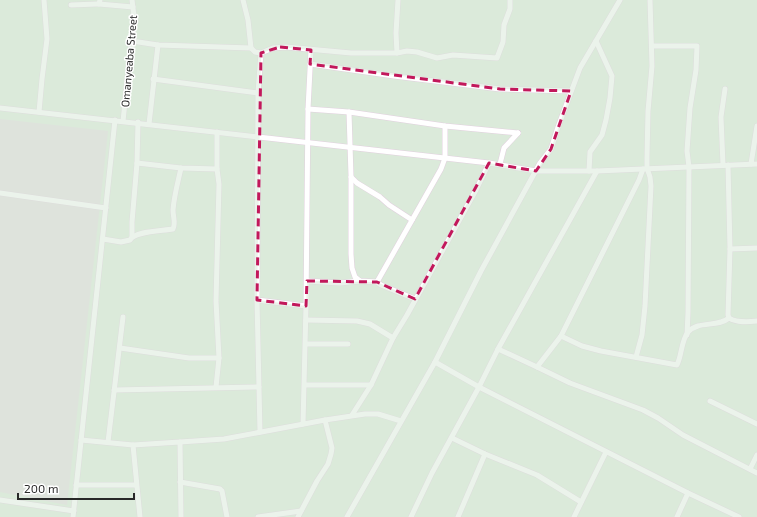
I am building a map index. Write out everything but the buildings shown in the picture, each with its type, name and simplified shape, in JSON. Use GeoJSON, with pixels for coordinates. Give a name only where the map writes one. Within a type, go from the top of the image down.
{"type":"FeatureCollection","features":[{"type":"Feature","properties":{"kind":"street"},"geometry":{"type":"LineString","coordinates":[[39,112],[47,39],[44,0]]}},
{"type":"Feature","properties":{"kind":"street","name":"Omanyeaba Street"},"geometry":{"type":"LineString","coordinates":[[124,121],[132,41],[132,0]]}},
{"type":"Feature","properties":{"kind":"street"},"geometry":{"type":"LineString","coordinates":[[243,0],[248,20],[251,48],[254,52],[261,53],[280,47],[351,53],[396,53],[407,51],[417,52],[437,58],[453,55],[497,58],[503,42],[504,25],[510,10],[510,0]]}},
{"type":"Feature","properties":{"kind":"street"},"geometry":{"type":"LineString","coordinates":[[396,53],[398,0]]}},
{"type":"Feature","properties":{"kind":"street"},"geometry":{"type":"LineString","coordinates":[[347,517],[435,362],[481,271],[540,163],[551,149],[580,68],[620,0]]}},
{"type":"Feature","properties":{"kind":"street"},"geometry":{"type":"LineString","coordinates":[[537,367],[561,336],[645,168],[652,66],[650,0]]}},
{"type":"Feature","properties":{"kind":"street"},"geometry":{"type":"LineString","coordinates":[[71,4],[100,2],[133,7]]}},
{"type":"Feature","properties":{"kind":"street"},"geometry":{"type":"LineString","coordinates":[[132,41],[158,45],[251,48]]}},
{"type":"Feature","properties":{"kind":"street"},"geometry":{"type":"LineString","coordinates":[[590,171],[590,152],[602,135],[610,98],[612,76],[596,41]]}},
{"type":"Feature","properties":{"kind":"street"},"geometry":{"type":"LineString","coordinates":[[149,124],[158,45]]}},
{"type":"Feature","properties":{"kind":"street"},"geometry":{"type":"LineString","coordinates":[[561,336],[582,346],[601,351],[677,365],[687,335],[689,167],[686,151],[690,108],[696,70],[697,46],[652,46]]}},
{"type":"Feature","properties":{"kind":"street"},"geometry":{"type":"LineString","coordinates":[[303,424],[307,281],[308,109],[311,50]]}},
{"type":"Feature","properties":{"kind":"street"},"geometry":{"type":"LineString","coordinates":[[260,432],[257,300],[258,93],[261,53]]}},
{"type":"Feature","properties":{"kind":"street"},"geometry":{"type":"LineString","coordinates":[[310,64],[500,89],[571,91]]}},
{"type":"Feature","properties":{"kind":"street"},"geometry":{"type":"LineString","coordinates":[[153,80],[258,93]]}},
{"type":"Feature","properties":{"kind":"street"},"geometry":{"type":"LineString","coordinates":[[725,89],[721,117],[730,249],[729,318]]}},
{"type":"Feature","properties":{"kind":"street"},"geometry":{"type":"LineString","coordinates":[[0,108],[138,122],[350,148],[500,164],[536,172],[754,164],[757,126]]}},
{"type":"Feature","properties":{"kind":"street"},"geometry":{"type":"LineString","coordinates":[[308,109],[349,112],[445,126],[518,133],[504,148],[500,164]]}},
{"type":"Feature","properties":{"kind":"street"},"geometry":{"type":"LineString","coordinates":[[349,112],[351,254],[354,274],[360,281]]}},
{"type":"Feature","properties":{"kind":"street"},"geometry":{"type":"LineString","coordinates":[[73,517],[115,120]]}},
{"type":"Feature","properties":{"kind":"street"},"geometry":{"type":"LineString","coordinates":[[132,236],[138,122]]}},
{"type":"Feature","properties":{"kind":"street"},"geometry":{"type":"LineString","coordinates":[[377,282],[441,169],[445,158],[445,126]]}},
{"type":"Feature","properties":{"kind":"street"},"geometry":{"type":"LineString","coordinates":[[216,387],[219,358],[216,301],[219,184],[217,169],[217,132]]}},
{"type":"Feature","properties":{"kind":"street"},"geometry":{"type":"LineString","coordinates":[[137,163],[181,168],[217,169]]}},
{"type":"Feature","properties":{"kind":"street"},"geometry":{"type":"LineString","coordinates":[[352,415],[371,385],[393,338],[476,190],[489,163]]}},
{"type":"Feature","properties":{"kind":"street"},"geometry":{"type":"LineString","coordinates":[[103,239],[122,242],[130,240],[132,236],[139,234],[173,230],[175,226],[173,211],[181,168]]}},
{"type":"Feature","properties":{"kind":"street"},"geometry":{"type":"LineString","coordinates":[[636,357],[642,335],[645,306],[651,186],[651,180],[645,168]]}},
{"type":"Feature","properties":{"kind":"street"},"geometry":{"type":"LineString","coordinates":[[411,517],[498,349],[598,170]]}},
{"type":"Feature","properties":{"kind":"street"},"geometry":{"type":"LineString","coordinates":[[351,176],[357,183],[380,197],[389,205],[412,220]]}},
{"type":"Feature","properties":{"kind":"street"},"geometry":{"type":"LineString","coordinates":[[0,193],[106,208]]}},
{"type":"Feature","properties":{"kind":"street"},"geometry":{"type":"LineString","coordinates":[[730,249],[757,248]]}},
{"type":"Feature","properties":{"kind":"street"},"geometry":{"type":"LineString","coordinates":[[307,281],[340,283],[360,281],[377,282],[415,299]]}},
{"type":"Feature","properties":{"kind":"street"},"geometry":{"type":"LineString","coordinates":[[257,300],[306,306]]}},
{"type":"Feature","properties":{"kind":"street"},"geometry":{"type":"LineString","coordinates":[[108,442],[123,317]]}},
{"type":"Feature","properties":{"kind":"street"},"geometry":{"type":"LineString","coordinates":[[687,335],[698,325],[721,323],[729,318]]}},
{"type":"Feature","properties":{"kind":"street"},"geometry":{"type":"LineString","coordinates":[[729,318],[732,320],[757,321]]}},
{"type":"Feature","properties":{"kind":"street"},"geometry":{"type":"LineString","coordinates":[[306,320],[357,321],[370,324],[393,338]]}},
{"type":"Feature","properties":{"kind":"street"},"geometry":{"type":"LineString","coordinates":[[306,344],[348,344]]}},
{"type":"Feature","properties":{"kind":"street"},"geometry":{"type":"LineString","coordinates":[[120,348],[190,358],[219,358]]}},
{"type":"Feature","properties":{"kind":"street"},"geometry":{"type":"LineString","coordinates":[[498,349],[570,383],[643,410],[683,435],[757,473]]}},
{"type":"Feature","properties":{"kind":"street"},"geometry":{"type":"LineString","coordinates":[[435,362],[479,387],[606,452],[739,517]]}},
{"type":"Feature","properties":{"kind":"street"},"geometry":{"type":"LineString","coordinates":[[305,385],[371,385]]}},
{"type":"Feature","properties":{"kind":"street"},"geometry":{"type":"LineString","coordinates":[[114,390],[259,387]]}},
{"type":"Feature","properties":{"kind":"street"},"geometry":{"type":"LineString","coordinates":[[710,401],[757,424]]}},
{"type":"Feature","properties":{"kind":"street"},"geometry":{"type":"LineString","coordinates":[[81,440],[133,445],[224,439],[352,415],[378,414],[402,421]]}},
{"type":"Feature","properties":{"kind":"street"},"geometry":{"type":"LineString","coordinates":[[298,517],[328,464],[331,454],[332,448],[325,420]]}},
{"type":"Feature","properties":{"kind":"street"},"geometry":{"type":"LineString","coordinates":[[452,438],[485,454],[537,475],[582,502]]}},
{"type":"Feature","properties":{"kind":"street"},"geometry":{"type":"LineString","coordinates":[[180,442],[181,517]]}},
{"type":"Feature","properties":{"kind":"street"},"geometry":{"type":"LineString","coordinates":[[133,445],[140,517]]}},
{"type":"Feature","properties":{"kind":"street"},"geometry":{"type":"LineString","coordinates":[[574,517],[606,452]]}},
{"type":"Feature","properties":{"kind":"street"},"geometry":{"type":"LineString","coordinates":[[458,517],[485,454]]}},
{"type":"Feature","properties":{"kind":"street"},"geometry":{"type":"LineString","coordinates":[[750,470],[757,455]]}},
{"type":"Feature","properties":{"kind":"street"},"geometry":{"type":"LineString","coordinates":[[180,482],[220,489],[222,491],[227,517]]}},
{"type":"Feature","properties":{"kind":"street"},"geometry":{"type":"LineString","coordinates":[[76,485],[136,485]]}},
{"type":"Feature","properties":{"kind":"street"},"geometry":{"type":"LineString","coordinates":[[677,517],[688,493]]}},
{"type":"Feature","properties":{"kind":"street"},"geometry":{"type":"LineString","coordinates":[[0,500],[74,511]]}},
{"type":"Feature","properties":{"kind":"street"},"geometry":{"type":"LineString","coordinates":[[258,517],[301,511]]}},
{"type":"Feature","properties":{"kind":"highlighted area"},"geometry":{"type":"Polygon","coordinates":[[[280,47],[311,50],[310,64],[500,89],[571,91],[551,149],[536,171],[489,163],[415,299],[377,282],[307,281],[306,306],[257,300],[261,53],[280,47]]]}},
{"type":"Feature","properties":{"kind":"shaded area"},"geometry":{"type":"Polygon","coordinates":[[[0,119],[108,131],[67,505],[0,492],[0,119]]]}}]}
